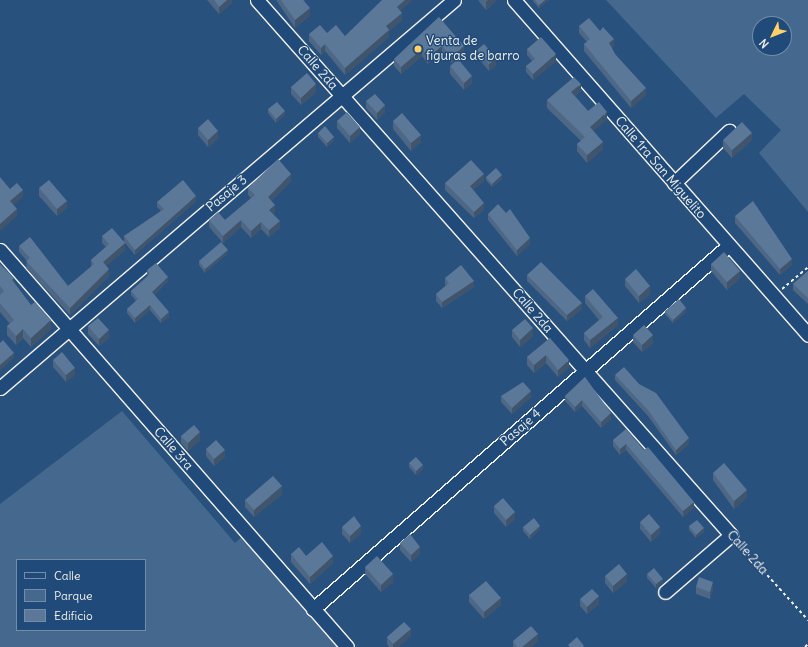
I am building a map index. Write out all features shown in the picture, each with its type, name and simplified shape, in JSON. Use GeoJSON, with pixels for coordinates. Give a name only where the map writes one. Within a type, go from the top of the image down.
{"type":"FeatureCollection","features":[{"type":"Feature","properties":{"kind":"street","name":"Calle 2da"},"geometry":{"type":"LineString","coordinates":[[257,0],[731,535]]}},
{"type":"Feature","properties":{"kind":"street","name":"Pasaje 3"},"geometry":{"type":"LineString","coordinates":[[0,388],[68,328],[343,97],[454,0]]}},
{"type":"Feature","properties":{"kind":"street","name":"Calle 1ra San Miguelito"},"geometry":{"type":"LineString","coordinates":[[514,0],[728,246],[808,335]]}},
{"type":"Feature","properties":{"kind":"street"},"geometry":{"type":"LineString","coordinates":[[674,183],[729,132]]}},
{"type":"Feature","properties":{"kind":"street","name":"Pasaje 4"},"geometry":{"type":"LineString","coordinates":[[313,609],[728,246]]}},
{"type":"Feature","properties":{"kind":"street","name":"Calle 3ra"},"geometry":{"type":"LineString","coordinates":[[0,250],[347,647]]}},
{"type":"Feature","properties":{"kind":"street"},"geometry":{"type":"LineString","coordinates":[[665,592],[731,535]]}},
{"type":"Feature","properties":{"kind":"path"},"geometry":{"type":"LineString","coordinates":[[774,297],[808,267]]}},
{"type":"Feature","properties":{"kind":"path","name":"Calle 2da"},"geometry":{"type":"LineString","coordinates":[[731,535],[808,620]]}},
{"type":"Feature","properties":{"kind":"path"},"geometry":{"type":"LineString","coordinates":[[805,647],[808,644]]}},
{"type":"Feature","properties":{"kind":"green space"},"geometry":{"type":"Polygon","coordinates":[[[606,0],[808,0],[808,212],[759,153],[781,130],[744,94],[716,118],[606,0]]]}},
{"type":"Feature","properties":{"kind":"green space"},"geometry":{"type":"Polygon","coordinates":[[[122,411],[235,543],[245,534],[350,647],[0,647],[0,504],[122,411]]]}},
{"type":"Feature","properties":{"kind":"building"},"geometry":{"type":"Polygon","coordinates":[[[214,0],[227,0],[219,7],[214,0]]]}},
{"type":"Feature","properties":{"kind":"building"},"geometry":{"type":"Polygon","coordinates":[[[281,0],[303,0],[310,8],[295,20],[281,0]]]}},
{"type":"Feature","properties":{"kind":"building"},"geometry":{"type":"Polygon","coordinates":[[[382,0],[405,0],[397,7],[402,13],[386,26],[389,30],[345,68],[325,44],[321,48],[309,34],[320,25],[327,33],[336,25],[345,36],[382,0]]]}},
{"type":"Feature","properties":{"kind":"building"},"geometry":{"type":"Polygon","coordinates":[[[535,0],[545,0],[539,5],[535,0]]]}},
{"type":"Feature","properties":{"kind":"building"},"geometry":{"type":"Polygon","coordinates":[[[439,17],[464,46],[452,57],[442,46],[428,57],[422,49],[401,67],[394,59],[439,17]]]}},
{"type":"Feature","properties":{"kind":"building"},"geometry":{"type":"Polygon","coordinates":[[[589,18],[600,31],[603,27],[614,39],[609,43],[615,54],[646,88],[631,101],[584,44],[590,39],[579,26],[589,18]]]}},
{"type":"Feature","properties":{"kind":"building"},"geometry":{"type":"Polygon","coordinates":[[[541,37],[556,54],[533,74],[526,66],[535,59],[527,49],[541,37]]]}},
{"type":"Feature","properties":{"kind":"building"},"geometry":{"type":"Polygon","coordinates":[[[484,44],[496,58],[489,64],[477,50],[484,44]]]}},
{"type":"Feature","properties":{"kind":"building"},"geometry":{"type":"Polygon","coordinates":[[[458,59],[472,76],[464,83],[450,66],[458,59]]]}},
{"type":"Feature","properties":{"kind":"building"},"geometry":{"type":"Polygon","coordinates":[[[307,73],[316,84],[301,98],[291,87],[307,73]]]}},
{"type":"Feature","properties":{"kind":"building"},"geometry":{"type":"Polygon","coordinates":[[[574,77],[581,84],[571,92],[588,111],[599,102],[607,112],[590,127],[603,142],[587,155],[577,144],[585,137],[547,100],[574,77]]]}},
{"type":"Feature","properties":{"kind":"building"},"geometry":{"type":"Polygon","coordinates":[[[375,94],[385,105],[377,113],[366,101],[375,94]]]}},
{"type":"Feature","properties":{"kind":"building"},"geometry":{"type":"Polygon","coordinates":[[[277,102],[285,111],[276,119],[268,109],[277,102]]]}},
{"type":"Feature","properties":{"kind":"building"},"geometry":{"type":"Polygon","coordinates":[[[347,112],[360,127],[350,136],[337,121],[347,112]]]}},
{"type":"Feature","properties":{"kind":"building"},"geometry":{"type":"Polygon","coordinates":[[[402,113],[421,135],[411,143],[393,121],[402,113]]]}},
{"type":"Feature","properties":{"kind":"building"},"geometry":{"type":"Polygon","coordinates":[[[208,119],[218,131],[208,140],[198,128],[208,119]]]}},
{"type":"Feature","properties":{"kind":"building"},"geometry":{"type":"Polygon","coordinates":[[[742,122],[752,133],[732,150],[723,140],[742,122]]]}},
{"type":"Feature","properties":{"kind":"building"},"geometry":{"type":"Polygon","coordinates":[[[325,126],[334,137],[327,143],[318,133],[325,126]]]}},
{"type":"Feature","properties":{"kind":"building"},"geometry":{"type":"Polygon","coordinates":[[[278,159],[291,174],[268,197],[275,205],[269,210],[280,221],[269,230],[261,222],[251,231],[241,220],[223,236],[209,220],[218,212],[225,220],[255,195],[248,188],[278,159]]]}},
{"type":"Feature","properties":{"kind":"building"},"geometry":{"type":"Polygon","coordinates":[[[471,160],[484,174],[470,186],[484,203],[474,212],[445,183],[471,160]]]}},
{"type":"Feature","properties":{"kind":"building"},"geometry":{"type":"Polygon","coordinates":[[[496,168],[502,175],[492,184],[486,177],[496,168]]]}},
{"type":"Feature","properties":{"kind":"building"},"geometry":{"type":"Polygon","coordinates":[[[0,177],[10,189],[17,183],[23,190],[10,201],[17,209],[0,224],[0,177]]]}},
{"type":"Feature","properties":{"kind":"building"},"geometry":{"type":"Polygon","coordinates":[[[49,180],[67,201],[57,209],[39,188],[49,180]]]}},
{"type":"Feature","properties":{"kind":"building"},"geometry":{"type":"Polygon","coordinates":[[[183,180],[196,196],[135,250],[124,236],[164,209],[157,202],[183,180]]]}},
{"type":"Feature","properties":{"kind":"building"},"geometry":{"type":"Polygon","coordinates":[[[753,201],[792,259],[780,269],[735,216],[753,201]]]}},
{"type":"Feature","properties":{"kind":"building"},"geometry":{"type":"Polygon","coordinates":[[[498,204],[506,213],[510,209],[530,238],[517,250],[488,214],[498,204]]]}},
{"type":"Feature","properties":{"kind":"building"},"geometry":{"type":"Polygon","coordinates":[[[112,228],[125,243],[103,262],[109,269],[70,308],[26,261],[30,258],[19,246],[30,237],[68,286],[94,264],[91,260],[109,244],[102,236],[112,228]]]}},
{"type":"Feature","properties":{"kind":"building"},"geometry":{"type":"Polygon","coordinates":[[[221,242],[228,250],[205,269],[199,261],[221,242]]]}},
{"type":"Feature","properties":{"kind":"building"},"geometry":{"type":"Polygon","coordinates":[[[724,252],[740,271],[727,282],[711,264],[724,252]]]}},
{"type":"Feature","properties":{"kind":"building"},"geometry":{"type":"Polygon","coordinates":[[[541,262],[582,303],[567,315],[527,275],[541,262]]]}},
{"type":"Feature","properties":{"kind":"building"},"geometry":{"type":"Polygon","coordinates":[[[156,263],[168,277],[152,292],[169,312],[161,319],[150,305],[135,318],[127,309],[138,299],[131,291],[150,274],[147,270],[156,263]]]}},
{"type":"Feature","properties":{"kind":"building"},"geometry":{"type":"Polygon","coordinates":[[[0,264],[14,278],[12,280],[31,305],[35,302],[51,320],[31,338],[23,329],[16,336],[7,326],[14,320],[0,303],[0,295],[4,291],[0,286],[0,264]]]}},
{"type":"Feature","properties":{"kind":"building"},"geometry":{"type":"Polygon","coordinates":[[[461,265],[474,281],[442,302],[436,294],[449,283],[445,278],[461,265]]]}},
{"type":"Feature","properties":{"kind":"building"},"geometry":{"type":"Polygon","coordinates":[[[636,269],[650,286],[639,296],[625,279],[636,269]]]}},
{"type":"Feature","properties":{"kind":"building"},"geometry":{"type":"Polygon","coordinates":[[[808,271],[808,298],[793,284],[808,271]]]}},
{"type":"Feature","properties":{"kind":"building"},"geometry":{"type":"Polygon","coordinates":[[[593,289],[618,318],[590,340],[584,333],[603,317],[585,296],[593,289]]]}},
{"type":"Feature","properties":{"kind":"building"},"geometry":{"type":"Polygon","coordinates":[[[679,299],[686,308],[673,320],[665,311],[679,299]]]}},
{"type":"Feature","properties":{"kind":"building"},"geometry":{"type":"Polygon","coordinates":[[[98,318],[109,330],[99,339],[88,326],[98,318]]]}},
{"type":"Feature","properties":{"kind":"building"},"geometry":{"type":"Polygon","coordinates":[[[525,319],[533,328],[520,340],[512,330],[525,319]]]}},
{"type":"Feature","properties":{"kind":"building"},"geometry":{"type":"Polygon","coordinates":[[[644,325],[653,335],[642,345],[633,335],[644,325]]]}},
{"type":"Feature","properties":{"kind":"building"},"geometry":{"type":"Polygon","coordinates":[[[550,338],[569,360],[558,370],[546,355],[534,365],[527,357],[550,338]]]}},
{"type":"Feature","properties":{"kind":"building"},"geometry":{"type":"Polygon","coordinates":[[[3,340],[14,353],[0,365],[0,343],[3,340]]]}},
{"type":"Feature","properties":{"kind":"building"},"geometry":{"type":"Polygon","coordinates":[[[62,352],[75,368],[66,375],[53,360],[62,352]]]}},
{"type":"Feature","properties":{"kind":"building"},"geometry":{"type":"Polygon","coordinates":[[[624,367],[639,384],[656,393],[689,438],[676,450],[648,410],[615,375],[624,367]]]}},
{"type":"Feature","properties":{"kind":"building"},"geometry":{"type":"Polygon","coordinates":[[[585,377],[611,413],[601,422],[582,400],[575,407],[565,396],[585,377]]]}},
{"type":"Feature","properties":{"kind":"building"},"geometry":{"type":"Polygon","coordinates":[[[523,382],[531,391],[512,408],[501,396],[523,382]]]}},
{"type":"Feature","properties":{"kind":"building"},"geometry":{"type":"Polygon","coordinates":[[[194,425],[200,432],[188,443],[181,436],[194,425]]]}},
{"type":"Feature","properties":{"kind":"building"},"geometry":{"type":"Polygon","coordinates":[[[626,429],[644,450],[648,447],[694,502],[683,511],[626,444],[620,449],[613,440],[626,429]]]}},
{"type":"Feature","properties":{"kind":"building"},"geometry":{"type":"Polygon","coordinates":[[[216,440],[225,450],[214,459],[206,449],[216,440]]]}},
{"type":"Feature","properties":{"kind":"building"},"geometry":{"type":"Polygon","coordinates":[[[416,457],[423,465],[416,471],[409,463],[416,457]]]}},
{"type":"Feature","properties":{"kind":"building"},"geometry":{"type":"Polygon","coordinates":[[[724,463],[747,490],[734,501],[713,473],[724,463]]]}},
{"type":"Feature","properties":{"kind":"building"},"geometry":{"type":"Polygon","coordinates":[[[273,476],[282,486],[254,510],[245,500],[273,476]]]}},
{"type":"Feature","properties":{"kind":"building"},"geometry":{"type":"Polygon","coordinates":[[[503,498],[515,512],[506,520],[494,506],[503,498]]]}},
{"type":"Feature","properties":{"kind":"building"},"geometry":{"type":"Polygon","coordinates":[[[649,514],[660,527],[651,535],[640,522],[649,514]]]}},
{"type":"Feature","properties":{"kind":"building"},"geometry":{"type":"Polygon","coordinates":[[[354,516],[361,526],[350,536],[342,527],[354,516]]]}},
{"type":"Feature","properties":{"kind":"building"},"geometry":{"type":"Polygon","coordinates":[[[534,518],[540,526],[530,535],[523,527],[534,518]]]}},
{"type":"Feature","properties":{"kind":"building"},"geometry":{"type":"Polygon","coordinates":[[[697,520],[704,528],[696,535],[689,526],[697,520]]]}},
{"type":"Feature","properties":{"kind":"building"},"geometry":{"type":"Polygon","coordinates":[[[410,534],[420,547],[411,555],[400,543],[410,534]]]}},
{"type":"Feature","properties":{"kind":"building"},"geometry":{"type":"Polygon","coordinates":[[[322,542],[333,556],[310,577],[291,554],[299,547],[306,556],[322,542]]]}},
{"type":"Feature","properties":{"kind":"building"},"geometry":{"type":"Polygon","coordinates":[[[377,556],[393,574],[381,585],[365,567],[377,556]]]}},
{"type":"Feature","properties":{"kind":"building"},"geometry":{"type":"Polygon","coordinates":[[[619,564],[627,574],[613,586],[605,576],[619,564]]]}},
{"type":"Feature","properties":{"kind":"building"},"geometry":{"type":"Polygon","coordinates":[[[654,568],[663,579],[656,584],[647,574],[654,568]]]}},
{"type":"Feature","properties":{"kind":"building"},"geometry":{"type":"Polygon","coordinates":[[[699,577],[713,582],[710,592],[696,587],[699,577]]]}},
{"type":"Feature","properties":{"kind":"building"},"geometry":{"type":"Polygon","coordinates":[[[486,581],[501,598],[484,612],[469,595],[486,581]]]}},
{"type":"Feature","properties":{"kind":"building"},"geometry":{"type":"Polygon","coordinates":[[[592,589],[599,596],[587,607],[580,599],[592,589]]]}},
{"type":"Feature","properties":{"kind":"building"},"geometry":{"type":"Polygon","coordinates":[[[404,622],[411,629],[393,644],[387,637],[404,622]]]}},
{"type":"Feature","properties":{"kind":"building"},"geometry":{"type":"Polygon","coordinates":[[[531,626],[538,634],[522,647],[517,647],[513,641],[531,626]]]}},
{"type":"Feature","properties":{"kind":"building"},"geometry":{"type":"Polygon","coordinates":[[[577,637],[584,646],[570,647],[568,645],[577,637]]]}},
{"type":"Feature","properties":{"kind":"place","name":"Venta de figuras de barro"},"geometry":{"type":"Point","coordinates":[418,49]}}]}
